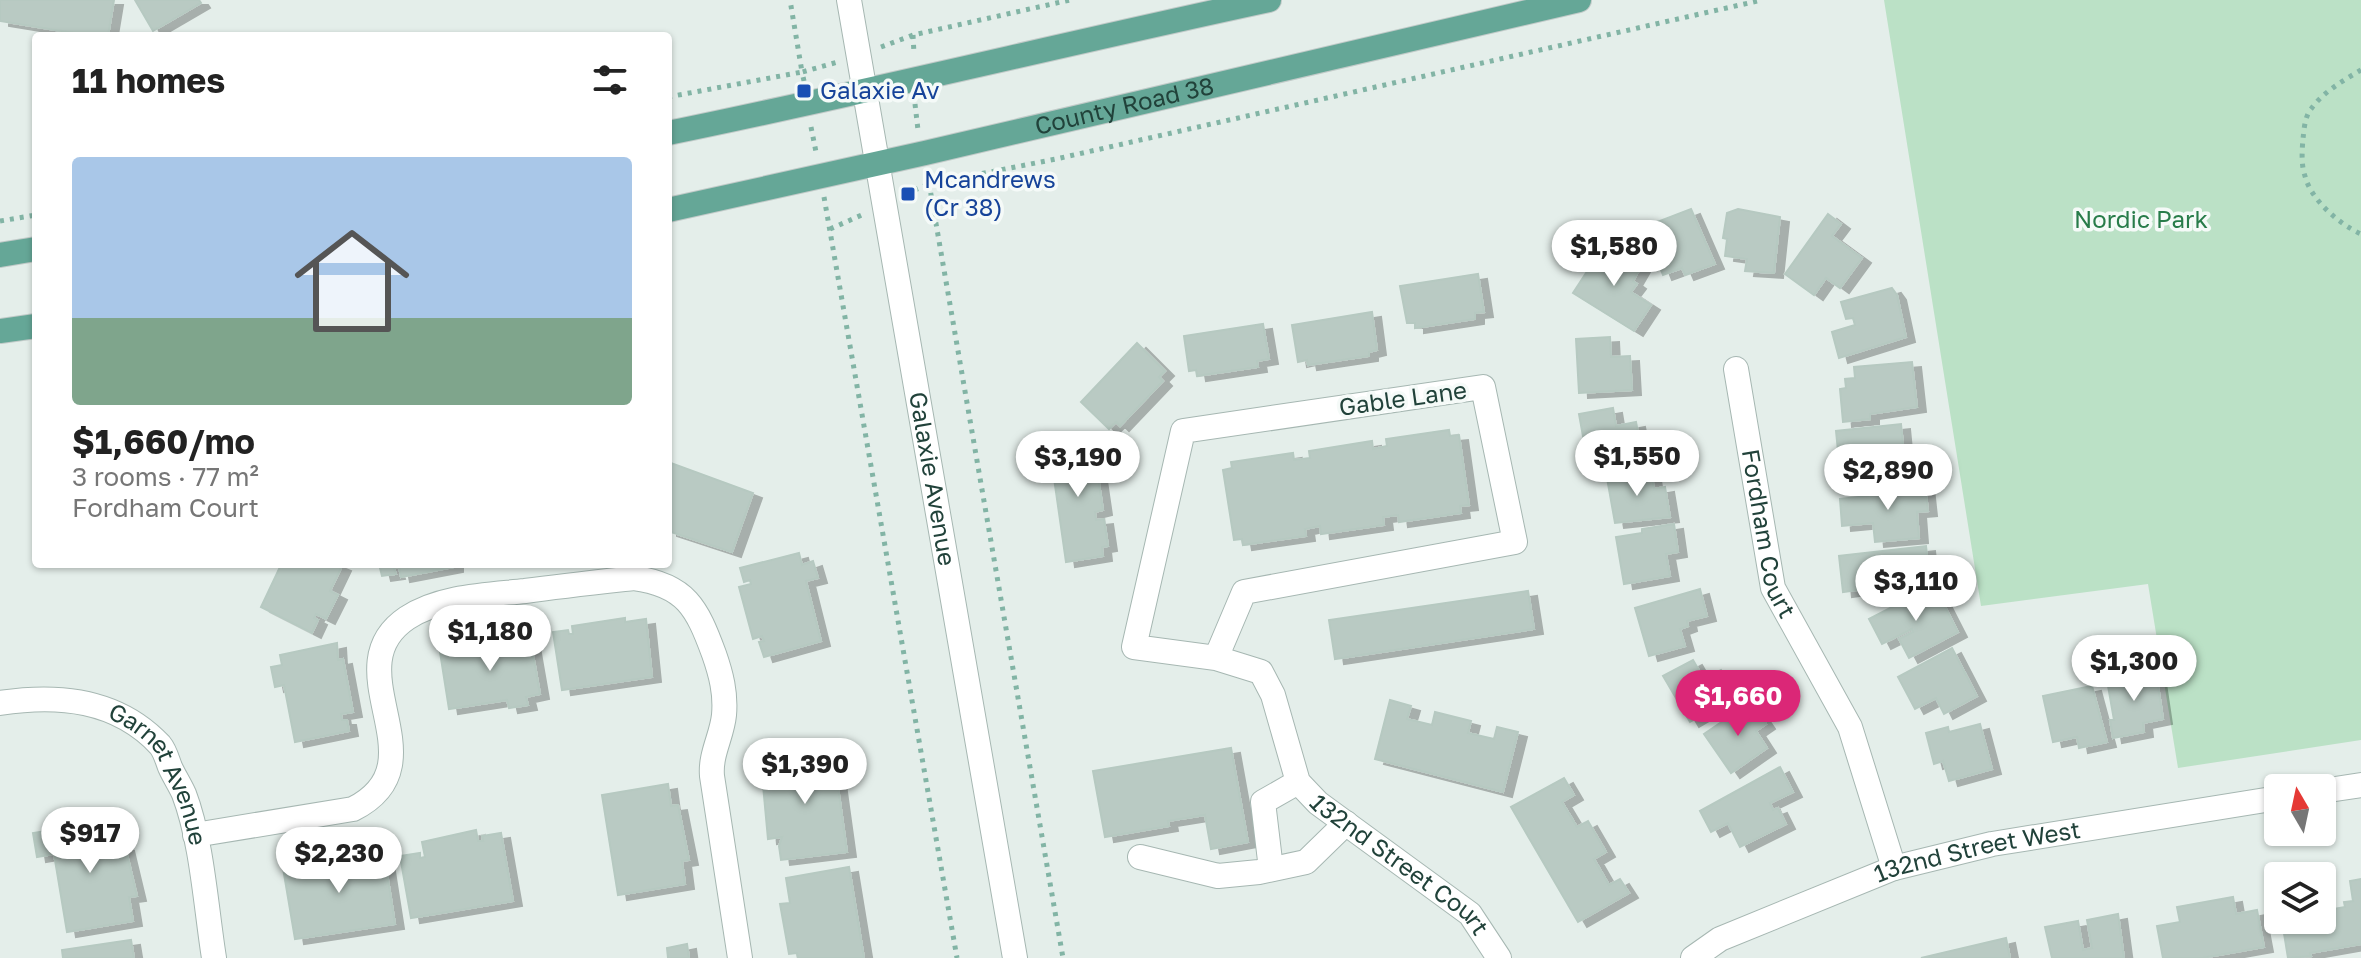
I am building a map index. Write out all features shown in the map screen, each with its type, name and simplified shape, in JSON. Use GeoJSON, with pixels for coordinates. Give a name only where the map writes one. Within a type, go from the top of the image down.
{"type":"FeatureCollection","features":[{"type":"Feature","properties":{"kind":"main road"},"geometry":{"type":"LineString","coordinates":[[672,132],[1269,0]]}},
{"type":"Feature","properties":{"kind":"main road","name":"County Road 38"},"geometry":{"type":"LineString","coordinates":[[672,209],[1579,0]]}},
{"type":"Feature","properties":{"kind":"main road"},"geometry":{"type":"LineString","coordinates":[[0,255],[32,250]]}},
{"type":"Feature","properties":{"kind":"main road"},"geometry":{"type":"LineString","coordinates":[[0,331],[32,327]]}},
{"type":"Feature","properties":{"kind":"street","name":"Galaxie Avenue"},"geometry":{"type":"LineString","coordinates":[[849,0],[1015,958]]}},
{"type":"Feature","properties":{"kind":"street","name":"Fordham Court"},"geometry":{"type":"LineString","coordinates":[[1736,369],[1773,588],[1850,727],[1894,868]]}},
{"type":"Feature","properties":{"kind":"street","name":"Gable Lane"},"geometry":{"type":"LineString","coordinates":[[1134,647],[1183,431],[1483,387],[1515,542],[1244,592],[1216,658]]}},
{"type":"Feature","properties":{"kind":"street"},"geometry":{"type":"LineString","coordinates":[[195,835],[353,809],[370,801],[381,790],[390,772],[392,753],[378,667],[381,649],[390,633],[408,618],[431,607],[472,597],[634,578],[657,581],[690,602],[701,619],[721,674],[724,714],[711,762],[740,958]]}},
{"type":"Feature","properties":{"kind":"street","name":"132nd Street Court"},"geometry":{"type":"LineString","coordinates":[[1134,647],[1216,658],[1261,672],[1273,695],[1298,782],[1318,803],[1470,914],[1499,958]]}},
{"type":"Feature","properties":{"kind":"street","name":"Garnet Avenue"},"geometry":{"type":"LineString","coordinates":[[0,703],[43,699],[86,702],[115,712],[141,728],[162,747],[184,794],[195,835],[214,958]]}},
{"type":"Feature","properties":{"kind":"street"},"geometry":{"type":"LineString","coordinates":[[1271,869],[1263,802],[1298,782]]}},
{"type":"Feature","properties":{"kind":"street"},"geometry":{"type":"LineString","coordinates":[[2336,789],[2361,785]]}},
{"type":"Feature","properties":{"kind":"street","name":"132nd Street West"},"geometry":{"type":"LineString","coordinates":[[1693,958],[1720,939],[1894,868],[1992,844],[2264,800]]}},
{"type":"Feature","properties":{"kind":"street"},"geometry":{"type":"LineString","coordinates":[[1140,857],[1218,876],[1271,869],[1306,862],[1346,823]]}},
{"type":"Feature","properties":{"kind":"path"},"geometry":{"type":"LineString","coordinates":[[672,96],[802,72],[790,0]]}},
{"type":"Feature","properties":{"kind":"path"},"geometry":{"type":"LineString","coordinates":[[1063,958],[925,153],[916,121],[913,35],[1070,0]]}},
{"type":"Feature","properties":{"kind":"path"},"geometry":{"type":"LineString","coordinates":[[929,184],[1056,159],[1762,0]]}},
{"type":"Feature","properties":{"kind":"path"},"geometry":{"type":"LineString","coordinates":[[2361,70],[2310,109],[2302,148],[2305,177],[2316,196],[2331,214],[2361,234]]}},
{"type":"Feature","properties":{"kind":"path"},"geometry":{"type":"LineString","coordinates":[[0,221],[32,216]]}},
{"type":"Feature","properties":{"kind":"path"},"geometry":{"type":"LineString","coordinates":[[830,229],[957,958]]}},
{"type":"Feature","properties":{"kind":"green space","name":"Nordic Park"},"geometry":{"type":"Polygon","coordinates":[[[1884,0],[2361,0],[2361,740],[2178,768],[2148,584],[1981,606],[1884,0]]]}},
{"type":"Feature","properties":{"kind":"building"},"geometry":{"type":"Polygon","coordinates":[[[0,0],[114,0],[109,32],[67,32],[0,21],[0,0]]]}},
{"type":"Feature","properties":{"kind":"building"},"geometry":{"type":"Polygon","coordinates":[[[135,0],[199,0],[201,3],[153,31],[135,0]]]}},
{"type":"Feature","properties":{"kind":"building"},"geometry":{"type":"Polygon","coordinates":[[[1691,209],[1715,264],[1685,275],[1682,268],[1663,275],[1644,227],[1691,209]]]}},
{"type":"Feature","properties":{"kind":"building"},"geometry":{"type":"Polygon","coordinates":[[[1738,209],[1780,217],[1774,273],[1745,271],[1747,259],[1725,256],[1727,239],[1723,238],[1727,213],[1738,209]]]}},
{"type":"Feature","properties":{"kind":"building"},"geometry":{"type":"Polygon","coordinates":[[[1828,214],[1841,224],[1832,236],[1862,258],[1840,288],[1826,278],[1814,295],[1785,274],[1828,214]]]}},
{"type":"Feature","properties":{"kind":"building"},"geometry":{"type":"Polygon","coordinates":[[[1605,244],[1641,267],[1633,281],[1637,284],[1631,292],[1651,305],[1634,331],[1573,293],[1605,244]]]}},
{"type":"Feature","properties":{"kind":"building"},"geometry":{"type":"Polygon","coordinates":[[[1478,274],[1484,312],[1475,313],[1475,319],[1415,328],[1415,323],[1407,323],[1400,286],[1478,274]]]}},
{"type":"Feature","properties":{"kind":"building"},"geometry":{"type":"Polygon","coordinates":[[[1892,288],[1897,295],[1906,337],[1839,358],[1832,332],[1855,325],[1853,318],[1846,319],[1841,302],[1892,288]]]}},
{"type":"Feature","properties":{"kind":"building"},"geometry":{"type":"Polygon","coordinates":[[[1372,312],[1377,350],[1369,352],[1369,356],[1308,365],[1307,360],[1298,362],[1292,325],[1372,312]]]}},
{"type":"Feature","properties":{"kind":"building"},"geometry":{"type":"Polygon","coordinates":[[[1263,324],[1269,359],[1257,361],[1258,367],[1197,376],[1196,370],[1189,371],[1184,336],[1263,324]]]}},
{"type":"Feature","properties":{"kind":"building"},"geometry":{"type":"Polygon","coordinates":[[[1610,337],[1611,357],[1630,356],[1632,390],[1579,393],[1576,339],[1610,337]]]}},
{"type":"Feature","properties":{"kind":"building"},"geometry":{"type":"Polygon","coordinates":[[[1137,343],[1165,371],[1159,377],[1163,381],[1120,426],[1116,422],[1109,429],[1081,402],[1137,343]]]}},
{"type":"Feature","properties":{"kind":"building"},"geometry":{"type":"Polygon","coordinates":[[[1912,362],[1917,407],[1870,414],[1870,419],[1843,422],[1840,389],[1846,388],[1845,379],[1855,378],[1854,367],[1912,362]]]}},
{"type":"Feature","properties":{"kind":"building"},"geometry":{"type":"Polygon","coordinates":[[[1613,408],[1616,426],[1636,422],[1642,454],[1588,464],[1579,414],[1613,408]]]}},
{"type":"Feature","properties":{"kind":"building"},"geometry":{"type":"Polygon","coordinates":[[[1901,424],[1906,476],[1863,480],[1861,459],[1839,461],[1836,431],[1901,424]]]}},
{"type":"Feature","properties":{"kind":"building"},"geometry":{"type":"Polygon","coordinates":[[[1449,430],[1450,436],[1459,435],[1469,505],[1460,506],[1461,513],[1399,522],[1398,515],[1383,517],[1384,525],[1321,534],[1320,526],[1305,529],[1306,536],[1243,545],[1242,539],[1234,540],[1223,470],[1232,468],[1231,462],[1293,453],[1294,460],[1310,458],[1309,451],[1372,441],[1373,449],[1387,446],[1386,439],[1449,430]]]}},
{"type":"Feature","properties":{"kind":"building"},"geometry":{"type":"Polygon","coordinates":[[[1085,438],[1087,450],[1094,449],[1103,510],[1095,512],[1096,520],[1104,519],[1108,546],[1102,547],[1103,556],[1066,562],[1049,443],[1085,438]]]}},
{"type":"Feature","properties":{"kind":"building"},"geometry":{"type":"Polygon","coordinates":[[[672,463],[753,493],[732,552],[672,532],[672,463]]]}},
{"type":"Feature","properties":{"kind":"building"},"geometry":{"type":"Polygon","coordinates":[[[1651,469],[1654,489],[1665,487],[1670,517],[1615,523],[1607,478],[1651,469]]]}},
{"type":"Feature","properties":{"kind":"building"},"geometry":{"type":"Polygon","coordinates":[[[1925,484],[1928,511],[1917,512],[1919,538],[1875,542],[1873,523],[1842,526],[1840,499],[1868,496],[1867,490],[1925,484]]]}},
{"type":"Feature","properties":{"kind":"building"},"geometry":{"type":"Polygon","coordinates":[[[1674,524],[1678,552],[1666,554],[1670,576],[1624,584],[1616,537],[1674,524]]]}},
{"type":"Feature","properties":{"kind":"building"},"geometry":{"type":"Polygon","coordinates":[[[1926,546],[1928,564],[1919,565],[1921,582],[1900,585],[1901,593],[1865,597],[1864,589],[1843,592],[1839,556],[1926,546]]]}},
{"type":"Feature","properties":{"kind":"building"},"geometry":{"type":"Polygon","coordinates":[[[799,553],[802,565],[813,561],[818,578],[806,581],[821,641],[764,657],[759,642],[764,641],[762,636],[753,639],[739,587],[751,584],[750,580],[744,582],[740,568],[799,553]]]}},
{"type":"Feature","properties":{"kind":"building"},"geometry":{"type":"Polygon","coordinates":[[[280,568],[341,568],[330,591],[338,595],[326,619],[316,614],[314,618],[318,620],[312,633],[261,607],[280,568]]]}},
{"type":"Feature","properties":{"kind":"building"},"geometry":{"type":"Polygon","coordinates":[[[380,568],[394,568],[396,574],[382,576],[380,568]]]}},
{"type":"Feature","properties":{"kind":"building"},"geometry":{"type":"Polygon","coordinates":[[[399,568],[449,568],[401,577],[399,568]]]}},
{"type":"Feature","properties":{"kind":"building"},"geometry":{"type":"Polygon","coordinates":[[[1700,589],[1707,616],[1687,621],[1688,626],[1680,629],[1685,646],[1649,656],[1635,608],[1700,589]]]}},
{"type":"Feature","properties":{"kind":"building"},"geometry":{"type":"Polygon","coordinates":[[[1528,591],[1534,629],[1335,659],[1329,620],[1528,591]]]}},
{"type":"Feature","properties":{"kind":"building"},"geometry":{"type":"Polygon","coordinates":[[[1937,591],[1958,632],[1909,658],[1899,639],[1913,632],[1912,629],[1882,644],[1869,619],[1921,592],[1924,598],[1937,591]]]}},
{"type":"Feature","properties":{"kind":"building"},"geometry":{"type":"Polygon","coordinates":[[[625,618],[625,622],[646,619],[652,677],[562,690],[553,632],[568,630],[569,634],[573,634],[572,626],[625,618]]]}},
{"type":"Feature","properties":{"kind":"building"},"geometry":{"type":"Polygon","coordinates":[[[510,635],[511,640],[530,637],[540,694],[526,697],[528,705],[509,708],[507,700],[449,709],[440,652],[459,649],[458,644],[510,635]]]}},
{"type":"Feature","properties":{"kind":"building"},"geometry":{"type":"Polygon","coordinates":[[[337,643],[338,660],[343,659],[353,712],[341,714],[342,720],[347,720],[349,731],[295,742],[284,685],[275,687],[271,667],[282,665],[280,655],[337,643]]]}},
{"type":"Feature","properties":{"kind":"building"},"geometry":{"type":"Polygon","coordinates":[[[1952,648],[1977,696],[1944,714],[1936,698],[1915,709],[1898,677],[1952,648]]]}},
{"type":"Feature","properties":{"kind":"building"},"geometry":{"type":"Polygon","coordinates":[[[1693,660],[1704,679],[1721,670],[1736,695],[1690,722],[1663,676],[1693,660]]]}},
{"type":"Feature","properties":{"kind":"building"},"geometry":{"type":"Polygon","coordinates":[[[2156,672],[2163,719],[2143,723],[2144,732],[2113,738],[2110,720],[2114,720],[2107,680],[2156,672]]]}},
{"type":"Feature","properties":{"kind":"building"},"geometry":{"type":"Polygon","coordinates":[[[2092,686],[2107,742],[2079,748],[2077,737],[2053,742],[2043,696],[2092,686]]]}},
{"type":"Feature","properties":{"kind":"building"},"geometry":{"type":"Polygon","coordinates":[[[1390,700],[1411,706],[1407,719],[1432,725],[1435,712],[1471,721],[1468,733],[1494,739],[1497,727],[1518,732],[1503,792],[1375,759],[1390,700]]]}},
{"type":"Feature","properties":{"kind":"building"},"geometry":{"type":"Polygon","coordinates":[[[1751,702],[1766,724],[1756,731],[1767,748],[1731,773],[1704,734],[1751,702]]]}},
{"type":"Feature","properties":{"kind":"building"},"geometry":{"type":"Polygon","coordinates":[[[1980,724],[1992,769],[1949,781],[1943,761],[1934,764],[1926,733],[1948,727],[1949,732],[1980,724]]]}},
{"type":"Feature","properties":{"kind":"building"},"geometry":{"type":"Polygon","coordinates":[[[1231,748],[1248,842],[1211,849],[1205,815],[1168,821],[1169,826],[1105,837],[1093,771],[1231,748]]]}},
{"type":"Feature","properties":{"kind":"building"},"geometry":{"type":"Polygon","coordinates":[[[833,751],[847,852],[781,860],[779,846],[782,837],[768,839],[763,785],[772,782],[768,779],[766,760],[833,751]]]}},
{"type":"Feature","properties":{"kind":"building"},"geometry":{"type":"Polygon","coordinates":[[[1780,767],[1793,792],[1770,803],[1773,810],[1778,808],[1786,824],[1740,847],[1728,823],[1711,832],[1700,811],[1780,767]]]}},
{"type":"Feature","properties":{"kind":"building"},"geometry":{"type":"Polygon","coordinates":[[[1564,778],[1574,795],[1562,802],[1577,827],[1588,821],[1606,852],[1594,859],[1609,885],[1620,879],[1629,893],[1578,922],[1511,807],[1564,778]]]}},
{"type":"Feature","properties":{"kind":"building"},"geometry":{"type":"Polygon","coordinates":[[[668,784],[671,806],[678,805],[689,860],[682,861],[685,884],[618,895],[602,795],[668,784]]]}},
{"type":"Feature","properties":{"kind":"building"},"geometry":{"type":"Polygon","coordinates":[[[109,821],[113,848],[125,846],[137,896],[129,897],[133,921],[67,932],[54,854],[37,857],[33,833],[109,821]]]}},
{"type":"Feature","properties":{"kind":"building"},"geometry":{"type":"Polygon","coordinates":[[[476,830],[478,841],[483,841],[482,836],[501,833],[513,901],[411,918],[400,856],[420,853],[420,858],[425,857],[422,842],[476,830]]]}},
{"type":"Feature","properties":{"kind":"building"},"geometry":{"type":"Polygon","coordinates":[[[335,853],[335,857],[361,853],[363,861],[368,860],[367,857],[384,854],[395,924],[295,939],[283,868],[304,864],[307,872],[306,857],[335,853]]]}},
{"type":"Feature","properties":{"kind":"building"},"geometry":{"type":"Polygon","coordinates":[[[849,867],[864,958],[798,958],[797,953],[789,954],[780,904],[790,903],[786,878],[849,867]]]}},
{"type":"Feature","properties":{"kind":"building"},"geometry":{"type":"Polygon","coordinates":[[[2361,879],[2361,944],[2288,958],[2284,934],[2336,934],[2336,909],[2345,907],[2344,902],[2353,901],[2350,881],[2361,879]]]}},
{"type":"Feature","properties":{"kind":"building"},"geometry":{"type":"Polygon","coordinates":[[[2233,897],[2236,914],[2257,910],[2264,947],[2202,958],[2163,958],[2157,926],[2180,922],[2177,907],[2233,897]]]}},
{"type":"Feature","properties":{"kind":"building"},"geometry":{"type":"Polygon","coordinates":[[[2118,914],[2124,958],[2052,958],[2045,927],[2078,921],[2083,950],[2092,948],[2087,920],[2118,914]]]}},
{"type":"Feature","properties":{"kind":"building"},"geometry":{"type":"Polygon","coordinates":[[[2006,938],[2010,958],[1921,958],[2006,938]]]}},
{"type":"Feature","properties":{"kind":"building"},"geometry":{"type":"Polygon","coordinates":[[[131,940],[134,958],[63,958],[62,950],[131,940]]]}},
{"type":"Feature","properties":{"kind":"building"},"geometry":{"type":"Polygon","coordinates":[[[687,944],[689,958],[668,958],[667,948],[687,944]]]}},
{"type":"Feature","properties":{"kind":"place","name":"Galaxie Av"},"geometry":{"type":"Point","coordinates":[804,91]}},
{"type":"Feature","properties":{"kind":"place","name":"Mcandrews (Cr 38)"},"geometry":{"type":"Point","coordinates":[908,194]}}]}
